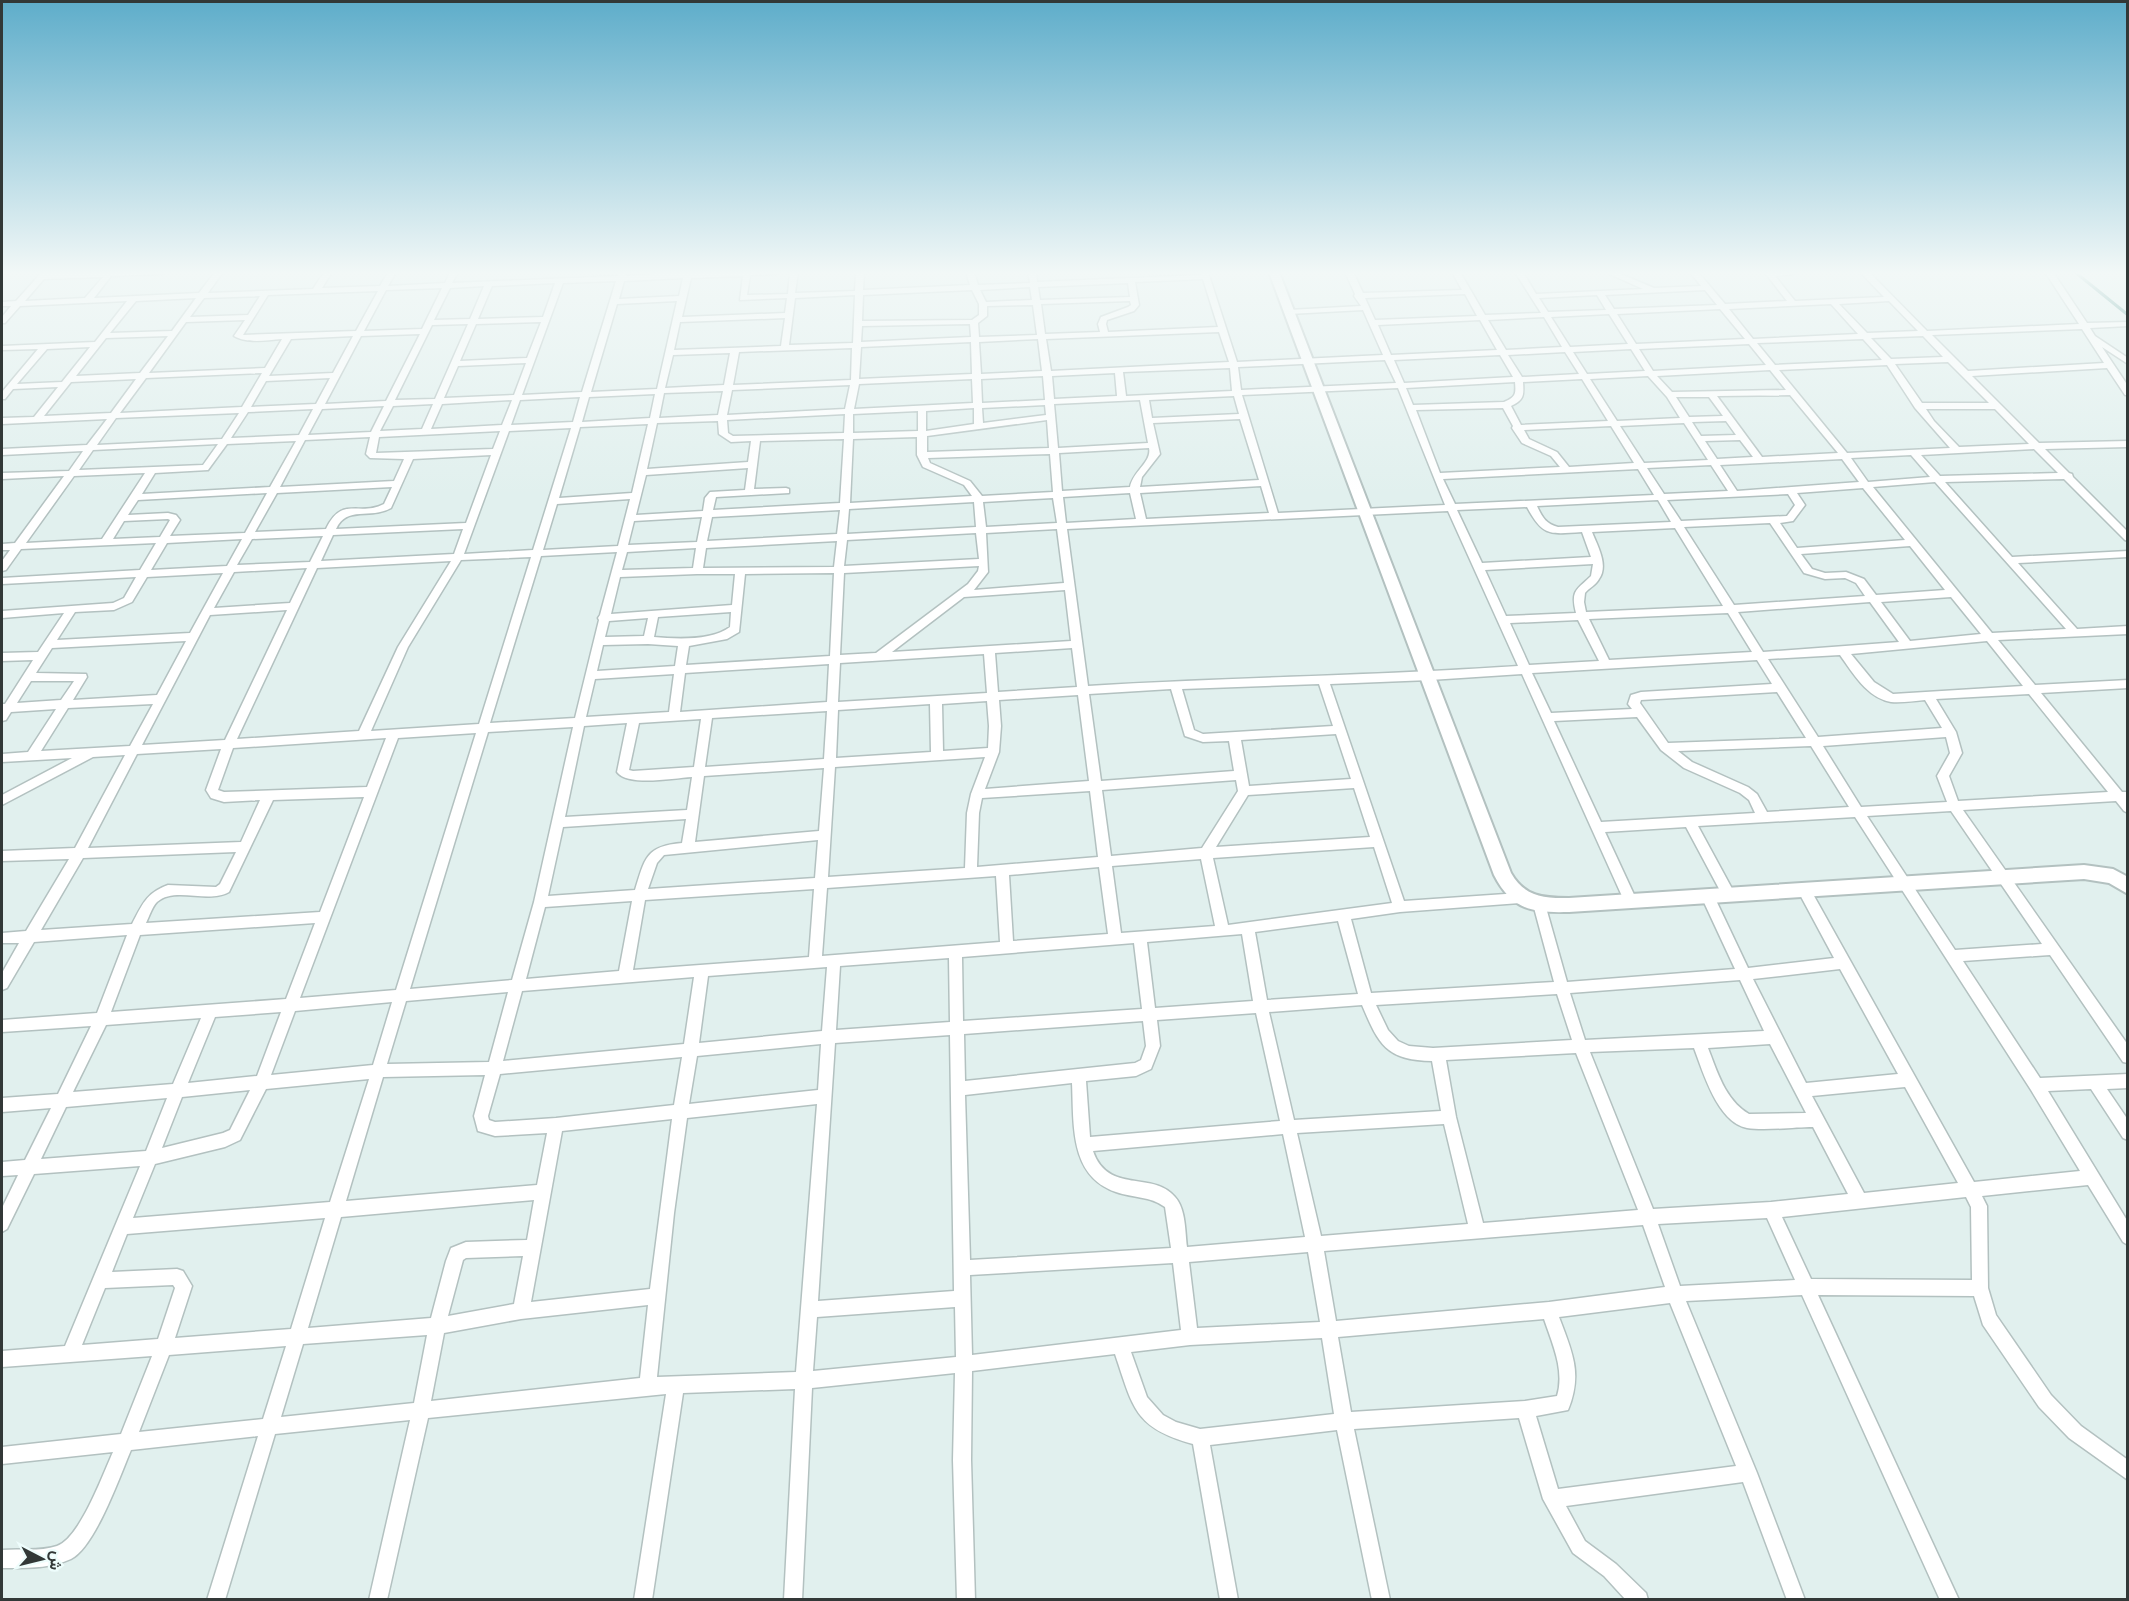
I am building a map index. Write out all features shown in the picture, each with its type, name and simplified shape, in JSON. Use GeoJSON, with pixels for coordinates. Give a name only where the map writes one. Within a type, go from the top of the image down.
{"type":"FeatureCollection","features":[{"type":"Feature","properties":{"kind":"main road"},"geometry":{"type":"LineString","coordinates":[[1302,347],[1430,676],[1503,875],[1510,888],[1520,898],[1539,904],[1708,898],[2084,872],[2120,875],[2127,887]]}},
{"type":"Feature","properties":{"kind":"street"},"geometry":{"type":"LineString","coordinates":[[2,348],[30,347]]}},
{"type":"Feature","properties":{"kind":"street"},"geometry":{"type":"LineString","coordinates":[[2,398],[44,347]]}},
{"type":"Feature","properties":{"kind":"street"},"geometry":{"type":"LineString","coordinates":[[37,419],[95,347]]}},
{"type":"Feature","properties":{"kind":"street"},"geometry":{"type":"LineString","coordinates":[[2,568],[165,347]]}},
{"type":"Feature","properties":{"kind":"street"},"geometry":{"type":"LineString","coordinates":[[2,476],[205,468],[245,410],[282,347]]}},
{"type":"Feature","properties":{"kind":"street"},"geometry":{"type":"LineString","coordinates":[[2,984],[79,853],[193,637],[351,347]]}},
{"type":"Feature","properties":{"kind":"street"},"geometry":{"type":"LineString","coordinates":[[417,347],[375,433],[371,454],[373,456],[410,456],[497,452]]}},
{"type":"Feature","properties":{"kind":"street"},"geometry":{"type":"LineString","coordinates":[[426,430],[462,347]]}},
{"type":"Feature","properties":{"kind":"street"},"geometry":{"type":"LineString","coordinates":[[363,736],[403,647],[458,557],[537,347]]}},
{"type":"Feature","properties":{"kind":"street"},"geometry":{"type":"LineString","coordinates":[[216,1599],[600,347]]}},
{"type":"Feature","properties":{"kind":"street"},"geometry":{"type":"LineString","coordinates":[[671,347],[631,518],[603,618],[540,902],[519,985],[481,1116],[483,1126],[495,1129],[556,1125],[824,1096]]}},
{"type":"Feature","properties":{"kind":"street"},"geometry":{"type":"LineString","coordinates":[[669,353],[816,347]]}},
{"type":"Feature","properties":{"kind":"street"},"geometry":{"type":"LineString","coordinates":[[815,962],[830,762],[839,570],[850,434],[849,412],[855,382],[857,347]]}},
{"type":"Feature","properties":{"kind":"street"},"geometry":{"type":"LineString","coordinates":[[976,347],[979,427]]}},
{"type":"Feature","properties":{"kind":"street"},"geometry":{"type":"LineString","coordinates":[[1043,347],[1051,403],[1050,417],[1058,496],[1115,939]]}},
{"type":"Feature","properties":{"kind":"street"},"geometry":{"type":"LineString","coordinates":[[1228,347],[1234,365],[1237,393],[1274,515]]}},
{"type":"Feature","properties":{"kind":"street"},"geometry":{"type":"LineString","coordinates":[[1383,347],[1411,408],[1437,476],[1631,901]]}},
{"type":"Feature","properties":{"kind":"street"},"geometry":{"type":"LineString","coordinates":[[1411,408],[1506,405],[1517,400],[1520,395],[1519,381],[1499,347]]}},
{"type":"Feature","properties":{"kind":"street"},"geometry":{"type":"LineString","coordinates":[[1567,347],[1729,609],[1904,884],[2036,1085],[2127,1237]]}},
{"type":"Feature","properties":{"kind":"street"},"geometry":{"type":"LineString","coordinates":[[1634,347],[1651,374],[1670,395],[1734,493]]}},
{"type":"Feature","properties":{"kind":"street"},"geometry":{"type":"LineString","coordinates":[[2,421],[1388,356],[1640,347]]}},
{"type":"Feature","properties":{"kind":"street"},"geometry":{"type":"LineString","coordinates":[[1756,347],[1990,638],[2123,796],[2127,808]]}},
{"type":"Feature","properties":{"kind":"street"},"geometry":{"type":"LineString","coordinates":[[1874,347],[1890,363],[1918,406],[1958,451]]}},
{"type":"Feature","properties":{"kind":"street"},"geometry":{"type":"LineString","coordinates":[[1940,347],[2069,476],[2127,538]]}},
{"type":"Feature","properties":{"kind":"street"},"geometry":{"type":"LineString","coordinates":[[2097,347],[2127,393]]}},
{"type":"Feature","properties":{"kind":"street"},"geometry":{"type":"LineString","coordinates":[[2108,347],[2127,362]]}},
{"type":"Feature","properties":{"kind":"street"},"geometry":{"type":"LineString","coordinates":[[735,351],[722,418],[726,436],[756,440],[850,434],[922,434],[1050,417]]}},
{"type":"Feature","properties":{"kind":"street"},"geometry":{"type":"LineString","coordinates":[[2,452],[1952,359]]}},
{"type":"Feature","properties":{"kind":"street"},"geometry":{"type":"LineString","coordinates":[[454,364],[532,360]]}},
{"type":"Feature","properties":{"kind":"street"},"geometry":{"type":"LineString","coordinates":[[1967,374],[2108,365]]}},
{"type":"Feature","properties":{"kind":"street"},"geometry":{"type":"LineString","coordinates":[[2,382],[13,384],[68,382],[268,370]]}},
{"type":"Feature","properties":{"kind":"street"},"geometry":{"type":"LineString","coordinates":[[1119,370],[1122,400]]}},
{"type":"Feature","properties":{"kind":"street"},"geometry":{"type":"LineString","coordinates":[[262,379],[336,375]]}},
{"type":"Feature","properties":{"kind":"street"},"geometry":{"type":"LineString","coordinates":[[1670,395],[1793,392]]}},
{"type":"Feature","properties":{"kind":"street"},"geometry":{"type":"LineString","coordinates":[[1712,395],[1760,461]]}},
{"type":"Feature","properties":{"kind":"street"},"geometry":{"type":"LineString","coordinates":[[1142,523],[1135,491],[1137,477],[1153,459],[1154,444],[1144,398]]}},
{"type":"Feature","properties":{"kind":"street"},"geometry":{"type":"LineString","coordinates":[[1506,405],[1516,428],[1525,441],[1554,454],[1567,470]]}},
{"type":"Feature","properties":{"kind":"street"},"geometry":{"type":"LineString","coordinates":[[1918,406],[1999,406]]}},
{"type":"Feature","properties":{"kind":"street"},"geometry":{"type":"LineString","coordinates":[[878,656],[979,579],[984,562],[978,497],[967,483],[926,465],[922,455],[922,409]]}},
{"type":"Feature","properties":{"kind":"street"},"geometry":{"type":"LineString","coordinates":[[1149,421],[1245,416]]}},
{"type":"Feature","properties":{"kind":"street"},"geometry":{"type":"LineString","coordinates":[[1516,428],[1729,418]]}},
{"type":"Feature","properties":{"kind":"street"},"geometry":{"type":"LineString","coordinates":[[1700,439],[1743,437]]}},
{"type":"Feature","properties":{"kind":"street"},"geometry":{"type":"LineString","coordinates":[[749,492],[756,440]]}},
{"type":"Feature","properties":{"kind":"street"},"geometry":{"type":"LineString","coordinates":[[922,455],[1053,451],[1154,444]]}},
{"type":"Feature","properties":{"kind":"street"},"geometry":{"type":"LineString","coordinates":[[1437,476],[2038,446],[2127,444]]}},
{"type":"Feature","properties":{"kind":"street"},"geometry":{"type":"LineString","coordinates":[[1915,453],[2074,632]]}},
{"type":"Feature","properties":{"kind":"street"},"geometry":{"type":"LineString","coordinates":[[370,792],[268,797],[215,795],[212,790],[228,745],[336,518],[341,513],[384,509],[388,506],[410,456]]}},
{"type":"Feature","properties":{"kind":"street"},"geometry":{"type":"LineString","coordinates":[[642,472],[752,465]]}},
{"type":"Feature","properties":{"kind":"street"},"geometry":{"type":"LineString","coordinates":[[105,543],[152,470]]}},
{"type":"Feature","properties":{"kind":"street"},"geometry":{"type":"LineString","coordinates":[[2,581],[1452,506],[1791,491],[1937,479],[2069,476]]}},
{"type":"Feature","properties":{"kind":"street"},"geometry":{"type":"LineString","coordinates":[[631,518],[978,497],[1058,496],[1265,483]]}},
{"type":"Feature","properties":{"kind":"street"},"geometry":{"type":"LineString","coordinates":[[133,497],[396,484]]}},
{"type":"Feature","properties":{"kind":"street"},"geometry":{"type":"LineString","coordinates":[[697,571],[710,498],[713,494],[786,491]]}},
{"type":"Feature","properties":{"kind":"street"},"geometry":{"type":"LineString","coordinates":[[1530,504],[1540,522],[1548,528],[1586,530],[1774,521],[1790,519],[1799,509],[1799,500],[1791,491]]}},
{"type":"Feature","properties":{"kind":"street"},"geometry":{"type":"LineString","coordinates":[[553,501],[636,496]]}},
{"type":"Feature","properties":{"kind":"street"},"geometry":{"type":"LineString","coordinates":[[2,614],[122,605],[128,600],[175,520],[173,517],[120,518]]}},
{"type":"Feature","properties":{"kind":"street"},"geometry":{"type":"LineString","coordinates":[[1774,521],[1808,570],[1815,574],[1846,575],[1855,578],[1907,645]]}},
{"type":"Feature","properties":{"kind":"street"},"geometry":{"type":"LineString","coordinates":[[2,547],[469,525]]}},
{"type":"Feature","properties":{"kind":"street"},"geometry":{"type":"LineString","coordinates":[[1586,530],[1597,560],[1598,570],[1594,580],[1581,589],[1578,597],[1582,616],[1606,663]]}},
{"type":"Feature","properties":{"kind":"street"},"geometry":{"type":"LineString","coordinates":[[1795,551],[1913,543]]}},
{"type":"Feature","properties":{"kind":"street"},"geometry":{"type":"LineString","coordinates":[[2010,560],[2127,554]]}},
{"type":"Feature","properties":{"kind":"street"},"geometry":{"type":"LineString","coordinates":[[1479,567],[1597,560]]}},
{"type":"Feature","properties":{"kind":"street"},"geometry":{"type":"LineString","coordinates":[[616,574],[839,570],[984,562]]}},
{"type":"Feature","properties":{"kind":"street"},"geometry":{"type":"LineString","coordinates":[[598,641],[648,640],[684,643],[732,633],[735,629],[740,572]]}},
{"type":"Feature","properties":{"kind":"street"},"geometry":{"type":"LineString","coordinates":[[962,594],[1069,586]]}},
{"type":"Feature","properties":{"kind":"street"},"geometry":{"type":"LineString","coordinates":[[1504,620],[1729,609],[1954,593]]}},
{"type":"Feature","properties":{"kind":"street"},"geometry":{"type":"LineString","coordinates":[[207,612],[295,606]]}},
{"type":"Feature","properties":{"kind":"street"},"geometry":{"type":"LineString","coordinates":[[603,618],[737,608]]}},
{"type":"Feature","properties":{"kind":"street"},"geometry":{"type":"LineString","coordinates":[[4,711],[71,610]]}},
{"type":"Feature","properties":{"kind":"street"},"geometry":{"type":"LineString","coordinates":[[648,640],[654,614]]}},
{"type":"Feature","properties":{"kind":"street"},"geometry":{"type":"LineString","coordinates":[[2,758],[1175,685],[1430,676],[1606,663],[1843,651],[1990,638],[2127,630]]}},
{"type":"Feature","properties":{"kind":"street"},"geometry":{"type":"LineString","coordinates":[[49,644],[193,637]]}},
{"type":"Feature","properties":{"kind":"street"},"geometry":{"type":"LineString","coordinates":[[675,717],[684,643]]}},
{"type":"Feature","properties":{"kind":"street"},"geometry":{"type":"LineString","coordinates":[[590,675],[1076,644]]}},
{"type":"Feature","properties":{"kind":"street"},"geometry":{"type":"LineString","coordinates":[[971,873],[973,813],[977,794],[993,752],[995,726],[989,649]]}},
{"type":"Feature","properties":{"kind":"street"},"geometry":{"type":"LineString","coordinates":[[1843,651],[1880,695],[1892,698],[1929,698],[2127,684]]}},
{"type":"Feature","properties":{"kind":"street"},"geometry":{"type":"LineString","coordinates":[[2,657],[41,656]]}},
{"type":"Feature","properties":{"kind":"street"},"geometry":{"type":"LineString","coordinates":[[27,677],[82,677],[32,756]]}},
{"type":"Feature","properties":{"kind":"street"},"geometry":{"type":"LineString","coordinates":[[1323,680],[1400,907]]}},
{"type":"Feature","properties":{"kind":"street"},"geometry":{"type":"LineString","coordinates":[[1175,685],[1189,733],[1203,738],[1339,730]]}},
{"type":"Feature","properties":{"kind":"street"},"geometry":{"type":"LineString","coordinates":[[1764,818],[1753,798],[1744,790],[1688,765],[1665,747],[1634,704],[1635,698],[1641,696],[1780,688]]}},
{"type":"Feature","properties":{"kind":"street"},"geometry":{"type":"LineString","coordinates":[[1929,698],[1950,732],[1956,753],[1943,776],[1955,808],[2001,878],[2127,1057]]}},
{"type":"Feature","properties":{"kind":"street"},"geometry":{"type":"LineString","coordinates":[[4,711],[67,704],[160,699]]}},
{"type":"Feature","properties":{"kind":"street"},"geometry":{"type":"LineString","coordinates":[[936,700],[937,755]]}},
{"type":"Feature","properties":{"kind":"street"},"geometry":{"type":"LineString","coordinates":[[1548,717],[1639,713]]}},
{"type":"Feature","properties":{"kind":"street"},"geometry":{"type":"LineString","coordinates":[[688,847],[707,714]]}},
{"type":"Feature","properties":{"kind":"street"},"geometry":{"type":"LineString","coordinates":[[634,719],[623,772],[626,775],[993,752]]}},
{"type":"Feature","properties":{"kind":"street"},"geometry":{"type":"LineString","coordinates":[[1665,747],[1814,742],[1950,732]]}},
{"type":"Feature","properties":{"kind":"street"},"geometry":{"type":"LineString","coordinates":[[2,1169],[150,1158],[225,1140],[235,1135],[262,1081],[393,735]]}},
{"type":"Feature","properties":{"kind":"street"},"geometry":{"type":"LineString","coordinates":[[1223,931],[1206,853],[1236,807],[1244,790],[1234,736]]}},
{"type":"Feature","properties":{"kind":"street"},"geometry":{"type":"LineString","coordinates":[[2,800],[92,753]]}},
{"type":"Feature","properties":{"kind":"street"},"geometry":{"type":"LineString","coordinates":[[977,794],[1242,775]]}},
{"type":"Feature","properties":{"kind":"street"},"geometry":{"type":"LineString","coordinates":[[1244,790],[1358,783]]}},
{"type":"Feature","properties":{"kind":"street"},"geometry":{"type":"LineString","coordinates":[[1599,827],[1955,808],[2123,796]]}},
{"type":"Feature","properties":{"kind":"street"},"geometry":{"type":"LineString","coordinates":[[2,1224],[101,1020],[136,929],[152,899],[168,890],[218,892],[225,888],[268,797]]}},
{"type":"Feature","properties":{"kind":"street"},"geometry":{"type":"LineString","coordinates":[[559,822],[693,814]]}},
{"type":"Feature","properties":{"kind":"street"},"geometry":{"type":"LineString","coordinates":[[1690,823],[1730,896]]}},
{"type":"Feature","properties":{"kind":"street"},"geometry":{"type":"LineString","coordinates":[[625,977],[640,895],[652,862],[658,853],[668,849],[824,835]]}},
{"type":"Feature","properties":{"kind":"street"},"geometry":{"type":"LineString","coordinates":[[540,902],[1002,871],[1206,853],[1378,842]]}},
{"type":"Feature","properties":{"kind":"street"},"geometry":{"type":"LineString","coordinates":[[2,856],[244,847]]}},
{"type":"Feature","properties":{"kind":"street"},"geometry":{"type":"LineString","coordinates":[[1002,871],[1007,948]]}},
{"type":"Feature","properties":{"kind":"street"},"geometry":{"type":"LineString","coordinates":[[1804,891],[1979,1206],[1980,1288],[1989,1319],[2045,1401],[2075,1431],[2127,1471]]}},
{"type":"Feature","properties":{"kind":"street"},"geometry":{"type":"LineString","coordinates":[[2,1026],[1223,931],[1400,907],[1520,898]]}},
{"type":"Feature","properties":{"kind":"street"},"geometry":{"type":"LineString","coordinates":[[1708,898],[1774,1036],[1860,1201]]}},
{"type":"Feature","properties":{"kind":"street"},"geometry":{"type":"LineString","coordinates":[[1539,904],[1580,1045],[1648,1217],[1675,1294],[1748,1473],[1796,1599]]}},
{"type":"Feature","properties":{"kind":"street"},"geometry":{"type":"LineString","coordinates":[[1343,915],[1367,999],[1385,1036],[1394,1047],[1403,1053],[1580,1045],[1699,1043],[1774,1036]]}},
{"type":"Feature","properties":{"kind":"street"},"geometry":{"type":"LineString","coordinates":[[2,938],[325,917]]}},
{"type":"Feature","properties":{"kind":"street"},"geometry":{"type":"LineString","coordinates":[[1248,928],[1261,1006],[1315,1245],[1344,1421],[1381,1599]]}},
{"type":"Feature","properties":{"kind":"street"},"geometry":{"type":"LineString","coordinates":[[958,1089],[1079,1077],[1136,1069],[1146,1064],[1153,1046],[1140,937]]}},
{"type":"Feature","properties":{"kind":"street"},"geometry":{"type":"LineString","coordinates":[[1952,956],[2053,949]]}},
{"type":"Feature","properties":{"kind":"street"},"geometry":{"type":"LineString","coordinates":[[955,951],[964,1364],[962,1460],[966,1599]]}},
{"type":"Feature","properties":{"kind":"street"},"geometry":{"type":"LineString","coordinates":[[793,1599],[804,1380],[834,960]]}},
{"type":"Feature","properties":{"kind":"street"},"geometry":{"type":"LineString","coordinates":[[2,1105],[378,1071],[495,1068],[828,1037],[1261,1006],[1562,988],[1746,974],[1843,963]]}},
{"type":"Feature","properties":{"kind":"street"},"geometry":{"type":"LineString","coordinates":[[648,1386],[681,1111],[692,1051],[702,971]]}},
{"type":"Feature","properties":{"kind":"street"},"geometry":{"type":"LineString","coordinates":[[70,1355],[210,1011]]}},
{"type":"Feature","properties":{"kind":"street"},"geometry":{"type":"LineString","coordinates":[[1699,1043],[1726,1104],[1737,1117],[1748,1121],[1817,1120]]}},
{"type":"Feature","properties":{"kind":"street"},"geometry":{"type":"LineString","coordinates":[[1438,1053],[1449,1117],[1478,1232]]}},
{"type":"Feature","properties":{"kind":"street"},"geometry":{"type":"LineString","coordinates":[[1079,1077],[1084,1145],[1090,1164],[1109,1181],[1121,1187],[1161,1196],[1170,1203],[1175,1215],[1190,1336]]}},
{"type":"Feature","properties":{"kind":"street"},"geometry":{"type":"LineString","coordinates":[[1802,1090],[1909,1080]]}},
{"type":"Feature","properties":{"kind":"street"},"geometry":{"type":"LineString","coordinates":[[2094,1082],[2127,1133]]}},
{"type":"Feature","properties":{"kind":"street"},"geometry":{"type":"LineString","coordinates":[[2036,1085],[2127,1082]]}},
{"type":"Feature","properties":{"kind":"street"},"geometry":{"type":"LineString","coordinates":[[1084,1145],[1287,1126],[1449,1117]]}},
{"type":"Feature","properties":{"kind":"street"},"geometry":{"type":"LineString","coordinates":[[521,1311],[556,1125]]}},
{"type":"Feature","properties":{"kind":"street"},"geometry":{"type":"LineString","coordinates":[[962,1268],[1181,1255],[1648,1217],[1771,1210],[2092,1177]]}},
{"type":"Feature","properties":{"kind":"street"},"geometry":{"type":"LineString","coordinates":[[123,1227],[544,1192]]}},
{"type":"Feature","properties":{"kind":"street"},"geometry":{"type":"LineString","coordinates":[[1771,1210],[1950,1599]]}},
{"type":"Feature","properties":{"kind":"street"},"geometry":{"type":"LineString","coordinates":[[378,1599],[421,1410],[437,1326],[457,1254],[466,1250],[533,1248]]}},
{"type":"Feature","properties":{"kind":"street"},"geometry":{"type":"LineString","coordinates":[[2,1558],[58,1556],[74,1547],[87,1527],[126,1443],[165,1347],[184,1286],[177,1277],[101,1280]]}},
{"type":"Feature","properties":{"kind":"street"},"geometry":{"type":"LineString","coordinates":[[2,1455],[648,1386],[804,1380],[964,1364],[1190,1336],[1328,1330],[1549,1310],[1675,1294],[1807,1287],[1980,1288]]}},
{"type":"Feature","properties":{"kind":"street"},"geometry":{"type":"LineString","coordinates":[[2,1359],[437,1326],[521,1311],[657,1296]]}},
{"type":"Feature","properties":{"kind":"street"},"geometry":{"type":"LineString","coordinates":[[809,1310],[962,1298]]}},
{"type":"Feature","properties":{"kind":"street"},"geometry":{"type":"LineString","coordinates":[[1120,1345],[1140,1402],[1157,1421],[1172,1430],[1200,1438],[1344,1421],[1525,1409],[1562,1404],[1569,1394],[1568,1372],[1549,1310]]}},
{"type":"Feature","properties":{"kind":"street"},"geometry":{"type":"LineString","coordinates":[[643,1599],[676,1386]]}},
{"type":"Feature","properties":{"kind":"street"},"geometry":{"type":"LineString","coordinates":[[1525,1409],[1552,1499],[1579,1547],[1610,1570],[1639,1599]]}},
{"type":"Feature","properties":{"kind":"street"},"geometry":{"type":"LineString","coordinates":[[1200,1438],[1229,1599]]}},
{"type":"Feature","properties":{"kind":"street"},"geometry":{"type":"LineString","coordinates":[[1552,1499],[1748,1473]]}}]}
